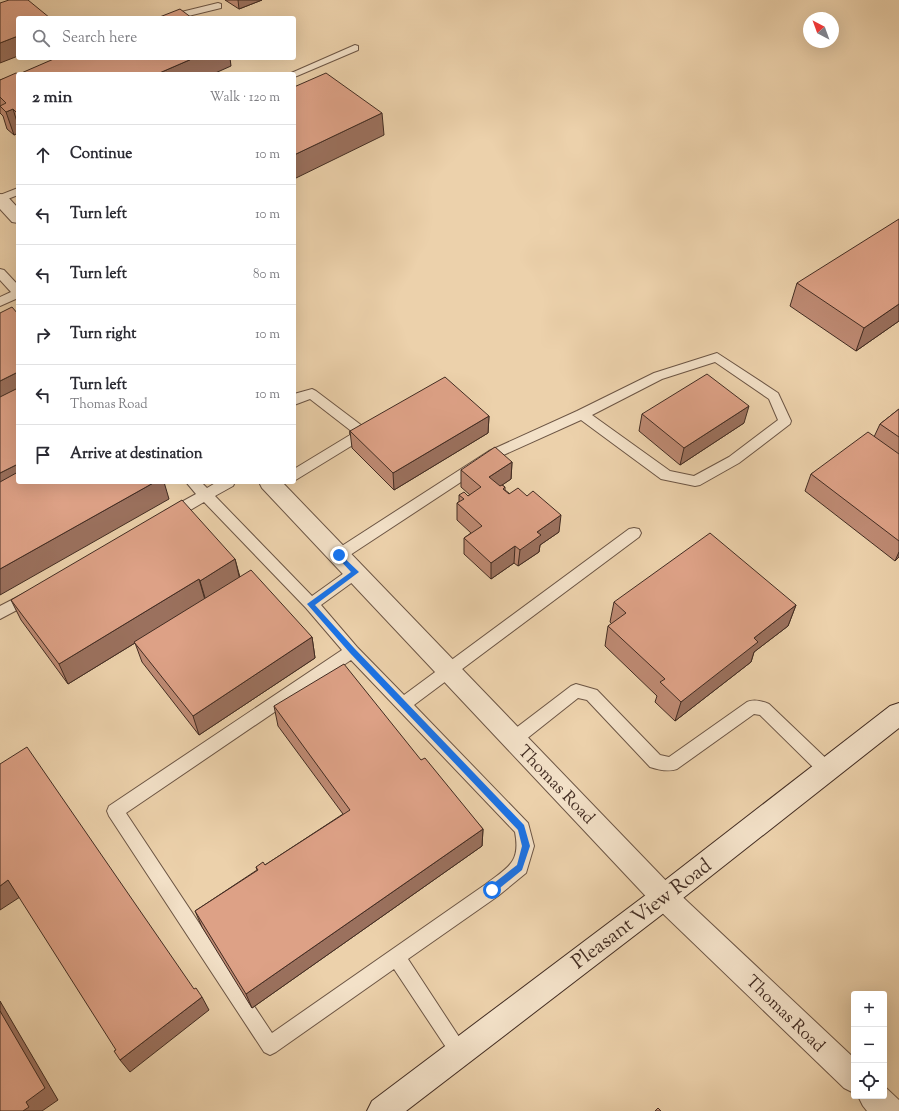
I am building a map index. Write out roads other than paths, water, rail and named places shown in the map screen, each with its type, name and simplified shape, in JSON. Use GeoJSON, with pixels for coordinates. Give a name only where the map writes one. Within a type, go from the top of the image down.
{"type":"FeatureCollection","features":[{"type":"Feature","properties":{"kind":"street"},"geometry":{"type":"LineString","coordinates":[[0,199],[16,216]]}},
{"type":"Feature","properties":{"kind":"street","name":"Thomas Road"},"geometry":{"type":"LineString","coordinates":[[283,484],[347,564],[664,896],[851,1075]]}},
{"type":"Feature","properties":{"kind":"street","name":"Pleasant View Road"},"geometry":{"type":"LineString","coordinates":[[382,1111],[664,896],[899,714]]}},
{"type":"Feature","properties":{"kind":"street"},"geometry":{"type":"LineString","coordinates":[[876,1099],[889,1111]]}},
{"type":"Feature","properties":{"kind":"lane"},"geometry":{"type":"LineString","coordinates":[[176,16],[218,6]]}},
{"type":"Feature","properties":{"kind":"lane"},"geometry":{"type":"LineString","coordinates":[[296,73],[355,48]]}},
{"type":"Feature","properties":{"kind":"lane"},"geometry":{"type":"LineString","coordinates":[[0,199],[16,192]]}},
{"type":"Feature","properties":{"kind":"lane"},"geometry":{"type":"LineString","coordinates":[[0,273],[16,291]]}},
{"type":"Feature","properties":{"kind":"lane"},"geometry":{"type":"LineString","coordinates":[[0,302],[16,294]]}},
{"type":"Feature","properties":{"kind":"lane"},"geometry":{"type":"LineString","coordinates":[[311,604],[347,564],[494,454],[582,414],[658,376],[717,357],[774,396],[786,421],[734,460],[695,481],[666,475],[582,414]]}},
{"type":"Feature","properties":{"kind":"lane"},"geometry":{"type":"LineString","coordinates":[[296,399],[300,396],[312,394],[356,428],[356,437],[296,473]]}},
{"type":"Feature","properties":{"kind":"lane"},"geometry":{"type":"LineString","coordinates":[[195,484],[311,604],[352,651],[522,828],[526,846],[520,868],[492,890],[270,1046],[115,811],[352,651]]}},
{"type":"Feature","properties":{"kind":"lane"},"geometry":{"type":"LineString","coordinates":[[157,523],[224,484]]}},
{"type":"Feature","properties":{"kind":"lane"},"geometry":{"type":"LineString","coordinates":[[403,704],[634,533]]}},
{"type":"Feature","properties":{"kind":"lane"},"geometry":{"type":"LineString","coordinates":[[0,614],[41,590]]}},
{"type":"Feature","properties":{"kind":"lane"},"geometry":{"type":"LineString","coordinates":[[514,739],[576,691],[592,695],[656,762],[671,764],[752,707],[764,710],[826,770]]}},
{"type":"Feature","properties":{"kind":"lane"},"geometry":{"type":"LineString","coordinates":[[396,957],[459,1052]]}}]}
